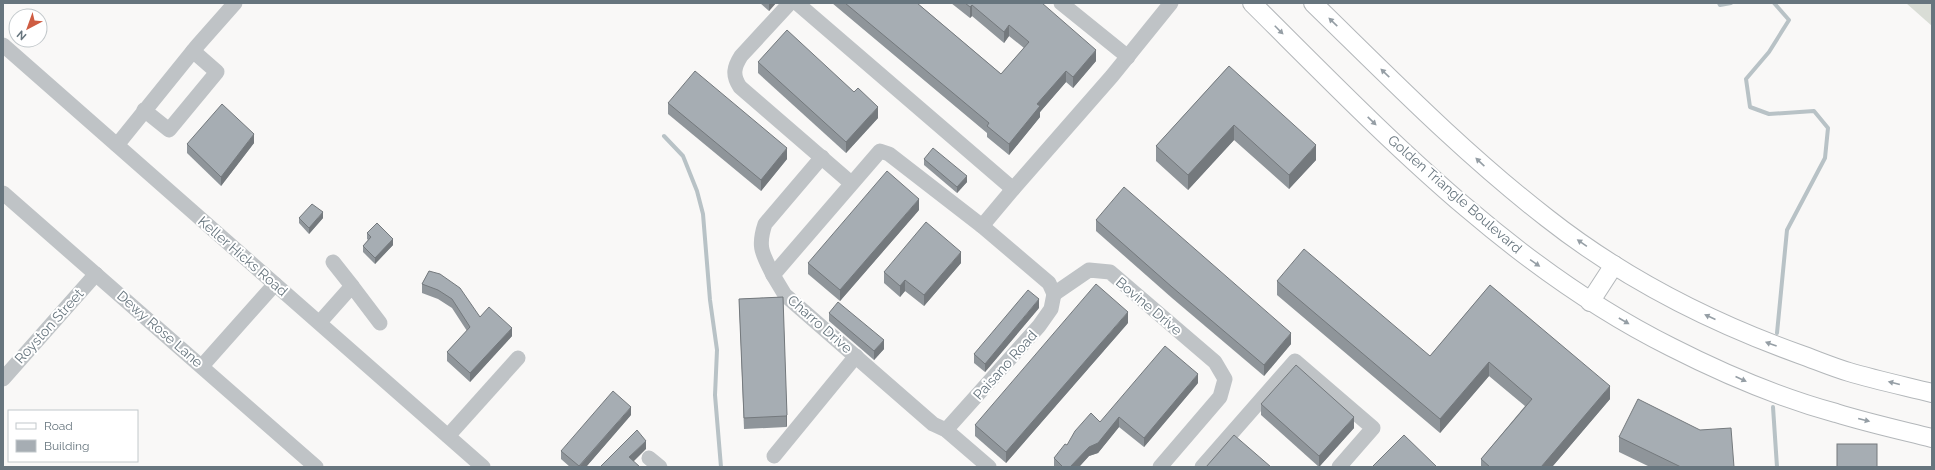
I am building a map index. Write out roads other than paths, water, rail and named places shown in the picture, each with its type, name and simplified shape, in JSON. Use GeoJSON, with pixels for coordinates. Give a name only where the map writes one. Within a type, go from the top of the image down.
{"type":"FeatureCollection","features":[{"type":"Feature","properties":{"kind":"main road","name":"Golden Triangle Boulevard"},"geometry":{"type":"LineString","coordinates":[[1252,3],[1384,132],[1461,204],[1522,254],[1590,302],[1671,347],[1748,382],[1835,413],[1932,438]]}},
{"type":"Feature","properties":{"kind":"main road"},"geometry":{"type":"LineString","coordinates":[[1313,3],[1490,172],[1548,219],[1614,265],[1690,308],[1764,341],[1847,372],[1932,393]]}},
{"type":"Feature","properties":{"kind":"main road"},"geometry":{"type":"LineString","coordinates":[[1590,302],[1614,265]]}},
{"type":"Feature","properties":{"kind":"street"},"geometry":{"type":"LineString","coordinates":[[117,145],[193,51],[235,3]]}},
{"type":"Feature","properties":{"kind":"street"},"geometry":{"type":"LineString","coordinates":[[790,3],[741,56],[735,65],[734,75],[740,87],[852,183]]}},
{"type":"Feature","properties":{"kind":"street"},"geometry":{"type":"LineString","coordinates":[[797,3],[1013,189]]}},
{"type":"Feature","properties":{"kind":"street"},"geometry":{"type":"LineString","coordinates":[[1061,3],[1128,57]]}},
{"type":"Feature","properties":{"kind":"street"},"geometry":{"type":"LineString","coordinates":[[982,226],[1128,57],[1171,3]]}},
{"type":"Feature","properties":{"kind":"street","name":"Keller Hicks Road"},"geometry":{"type":"LineString","coordinates":[[3,45],[484,467]]}},
{"type":"Feature","properties":{"kind":"street"},"geometry":{"type":"LineString","coordinates":[[144,110],[169,130],[217,72],[193,51]]}},
{"type":"Feature","properties":{"kind":"street"},"geometry":{"type":"LineString","coordinates":[[773,275],[880,151],[889,154],[982,226],[1049,283],[1054,294]]}},
{"type":"Feature","properties":{"kind":"street","name":"Charro Drive"},"geometry":{"type":"LineString","coordinates":[[822,157],[764,224],[761,235],[761,250],[785,295],[933,424],[946,430]]}},
{"type":"Feature","properties":{"kind":"street","name":"Dewy Rose Lane"},"geometry":{"type":"LineString","coordinates":[[3,193],[316,467]]}},
{"type":"Feature","properties":{"kind":"street"},"geometry":{"type":"LineString","coordinates":[[333,262],[380,324]]}},
{"type":"Feature","properties":{"kind":"street","name":"Bovine Drive"},"geometry":{"type":"LineString","coordinates":[[1054,294],[1089,270],[1110,272],[1215,362],[1225,379],[1220,397],[1160,467]]}},
{"type":"Feature","properties":{"kind":"street","name":"Royston Street"},"geometry":{"type":"LineString","coordinates":[[3,378],[96,274]]}},
{"type":"Feature","properties":{"kind":"street"},"geometry":{"type":"LineString","coordinates":[[202,366],[275,284]]}},
{"type":"Feature","properties":{"kind":"street"},"geometry":{"type":"LineString","coordinates":[[320,322],[352,286]]}},
{"type":"Feature","properties":{"kind":"street","name":"Paisano Road"},"geometry":{"type":"LineString","coordinates":[[946,430],[1039,326],[1051,309],[1054,294]]}},
{"type":"Feature","properties":{"kind":"street"},"geometry":{"type":"LineString","coordinates":[[774,456],[856,356]]}},
{"type":"Feature","properties":{"kind":"street"},"geometry":{"type":"LineString","coordinates":[[448,436],[518,358]]}},
{"type":"Feature","properties":{"kind":"street"},"geometry":{"type":"LineString","coordinates":[[1202,467],[1295,361],[1373,428],[1339,467]]}},
{"type":"Feature","properties":{"kind":"street"},"geometry":{"type":"LineString","coordinates":[[946,430],[988,467]]}},
{"type":"Feature","properties":{"kind":"waterway"},"geometry":{"type":"LineString","coordinates":[[1719,3],[1720,5],[1731,3]]}},
{"type":"Feature","properties":{"kind":"waterway"},"geometry":{"type":"LineString","coordinates":[[1774,3],[1789,20],[1769,52],[1746,79],[1750,107],[1769,114],[1814,111],[1828,128],[1825,158],[1787,230],[1777,333]]}},
{"type":"Feature","properties":{"kind":"waterway"},"geometry":{"type":"LineString","coordinates":[[664,136],[683,156],[697,191],[703,214],[710,300],[717,350],[715,395],[721,467]]}},
{"type":"Feature","properties":{"kind":"waterway"},"geometry":{"type":"LineString","coordinates":[[1773,407],[1777,467]]}}]}
